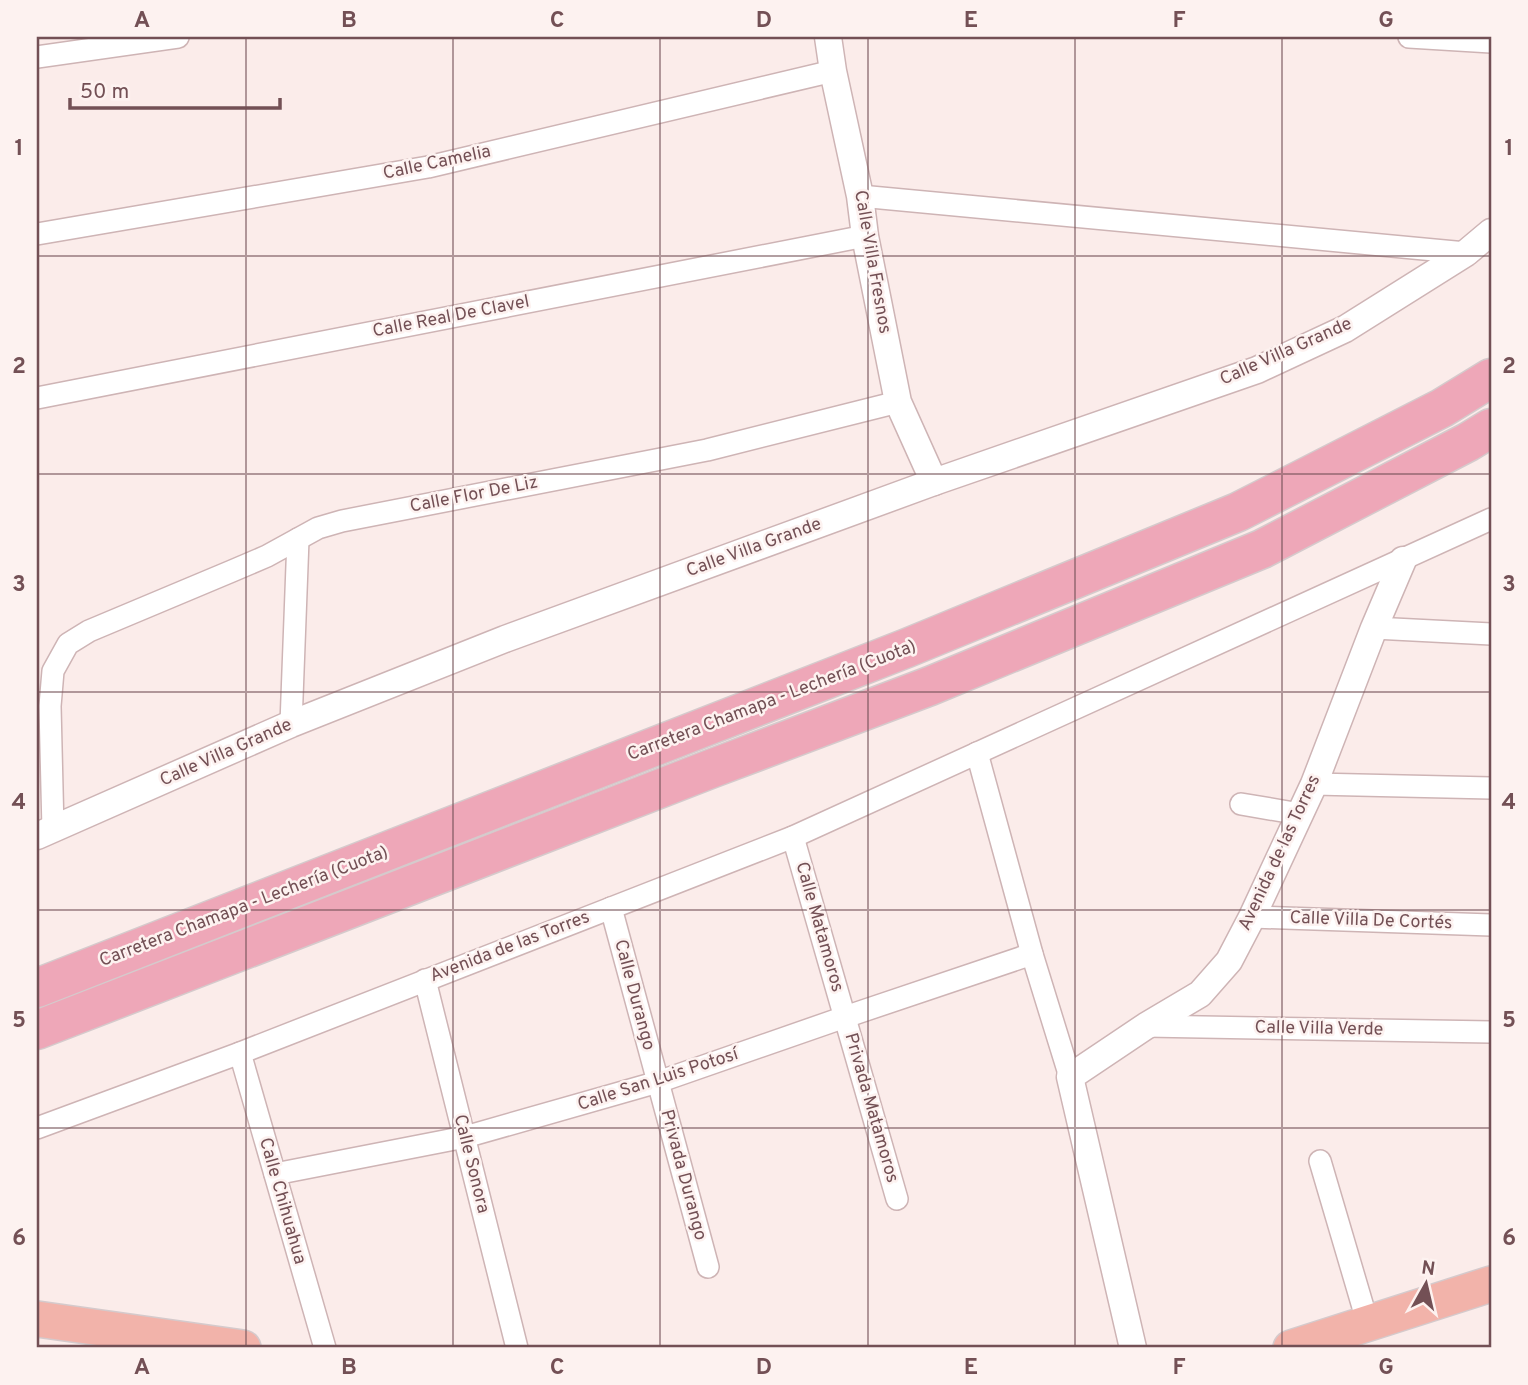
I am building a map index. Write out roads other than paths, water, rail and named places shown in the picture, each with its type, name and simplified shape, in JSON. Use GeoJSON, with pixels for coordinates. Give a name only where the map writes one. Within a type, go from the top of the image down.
{"type":"FeatureCollection","features":[{"type":"Feature","properties":{"kind":"highway","name":"Carretera Chamapa - Lechería (Cuota)"},"geometry":{"type":"LineString","coordinates":[[37,988],[907,648],[1238,512],[1442,408],[1491,378]]}},
{"type":"Feature","properties":{"kind":"highway"},"geometry":{"type":"LineString","coordinates":[[37,1030],[930,686],[1262,549],[1491,428]]}},
{"type":"Feature","properties":{"kind":"main road"},"geometry":{"type":"LineString","coordinates":[[1292,1348],[1491,1284]]}},
{"type":"Feature","properties":{"kind":"main road"},"geometry":{"type":"LineString","coordinates":[[37,1319],[243,1348]]}},
{"type":"Feature","properties":{"kind":"street"},"geometry":{"type":"LineString","coordinates":[[37,57],[178,37]]}},
{"type":"Feature","properties":{"kind":"street","name":"Calle Villa Fresnos"},"geometry":{"type":"LineString","coordinates":[[828,37],[898,402],[934,482]]}},
{"type":"Feature","properties":{"kind":"street"},"geometry":{"type":"LineString","coordinates":[[1409,37],[1491,42]]}},
{"type":"Feature","properties":{"kind":"street","name":"Calle Camelia"},"geometry":{"type":"LineString","coordinates":[[37,234],[428,167],[833,71]]}},
{"type":"Feature","properties":{"kind":"street"},"geometry":{"type":"LineString","coordinates":[[860,196],[1466,253]]}},
{"type":"Feature","properties":{"kind":"street","name":"Calle Villa Grande"},"geometry":{"type":"LineString","coordinates":[[45,833],[291,724],[505,639],[934,482],[1257,370],[1345,329],[1466,253],[1491,232]]}},
{"type":"Feature","properties":{"kind":"street","name":"Calle Real De Clavel"},"geometry":{"type":"LineString","coordinates":[[37,398],[865,236]]}},
{"type":"Feature","properties":{"kind":"street","name":"Calle Flor De Liz"},"geometry":{"type":"LineString","coordinates":[[43,707],[53,671],[68,644],[89,631],[267,556],[318,528],[342,521],[707,450],[898,402]]}},
{"type":"Feature","properties":{"kind":"street","name":"Avenida de las Torres"},"geometry":{"type":"LineString","coordinates":[[37,1128],[240,1053],[793,837],[1491,519]]}},
{"type":"Feature","properties":{"kind":"street"},"geometry":{"type":"LineString","coordinates":[[291,724],[298,539]]}},
{"type":"Feature","properties":{"kind":"street","name":"Avenida de las Torres"},"geometry":{"type":"LineString","coordinates":[[1070,1077],[1200,994],[1229,961],[1252,918],[1314,784],[1403,561]]}},
{"type":"Feature","properties":{"kind":"street"},"geometry":{"type":"LineString","coordinates":[[1374,628],[1491,634]]}},
{"type":"Feature","properties":{"kind":"street"},"geometry":{"type":"LineString","coordinates":[[43,707],[45,833]]}},
{"type":"Feature","properties":{"kind":"street"},"geometry":{"type":"LineString","coordinates":[[977,753],[1032,954],[1070,1077],[1133,1348]]}},
{"type":"Feature","properties":{"kind":"street"},"geometry":{"type":"LineString","coordinates":[[1314,784],[1491,788]]}},
{"type":"Feature","properties":{"kind":"street"},"geometry":{"type":"LineString","coordinates":[[1241,804],[1300,814]]}},
{"type":"Feature","properties":{"kind":"street","name":"Calle Matamoros"},"geometry":{"type":"LineString","coordinates":[[793,837],[845,1017]]}},
{"type":"Feature","properties":{"kind":"street","name":"Calle Durango"},"geometry":{"type":"LineString","coordinates":[[611,908],[658,1082]]}},
{"type":"Feature","properties":{"kind":"street","name":"Calle Villa De Cortés"},"geometry":{"type":"LineString","coordinates":[[1252,918],[1491,925]]}},
{"type":"Feature","properties":{"kind":"street","name":"Calle San Luis Potosí"},"geometry":{"type":"LineString","coordinates":[[275,1174],[465,1137],[658,1082],[1032,954]]}},
{"type":"Feature","properties":{"kind":"street","name":"Calle Sonora"},"geometry":{"type":"LineString","coordinates":[[425,980],[517,1348]]}},
{"type":"Feature","properties":{"kind":"street","name":"Privada Matamoros"},"geometry":{"type":"LineString","coordinates":[[845,1017],[897,1199]]}},
{"type":"Feature","properties":{"kind":"street","name":"Calle Villa Verde"},"geometry":{"type":"LineString","coordinates":[[1146,1026],[1491,1032]]}},
{"type":"Feature","properties":{"kind":"street","name":"Calle Chihuahua"},"geometry":{"type":"LineString","coordinates":[[240,1053],[325,1348]]}},
{"type":"Feature","properties":{"kind":"street","name":"Privada Durango"},"geometry":{"type":"LineString","coordinates":[[658,1082],[708,1267]]}},
{"type":"Feature","properties":{"kind":"street"},"geometry":{"type":"LineString","coordinates":[[1320,1161],[1367,1324]]}}]}
